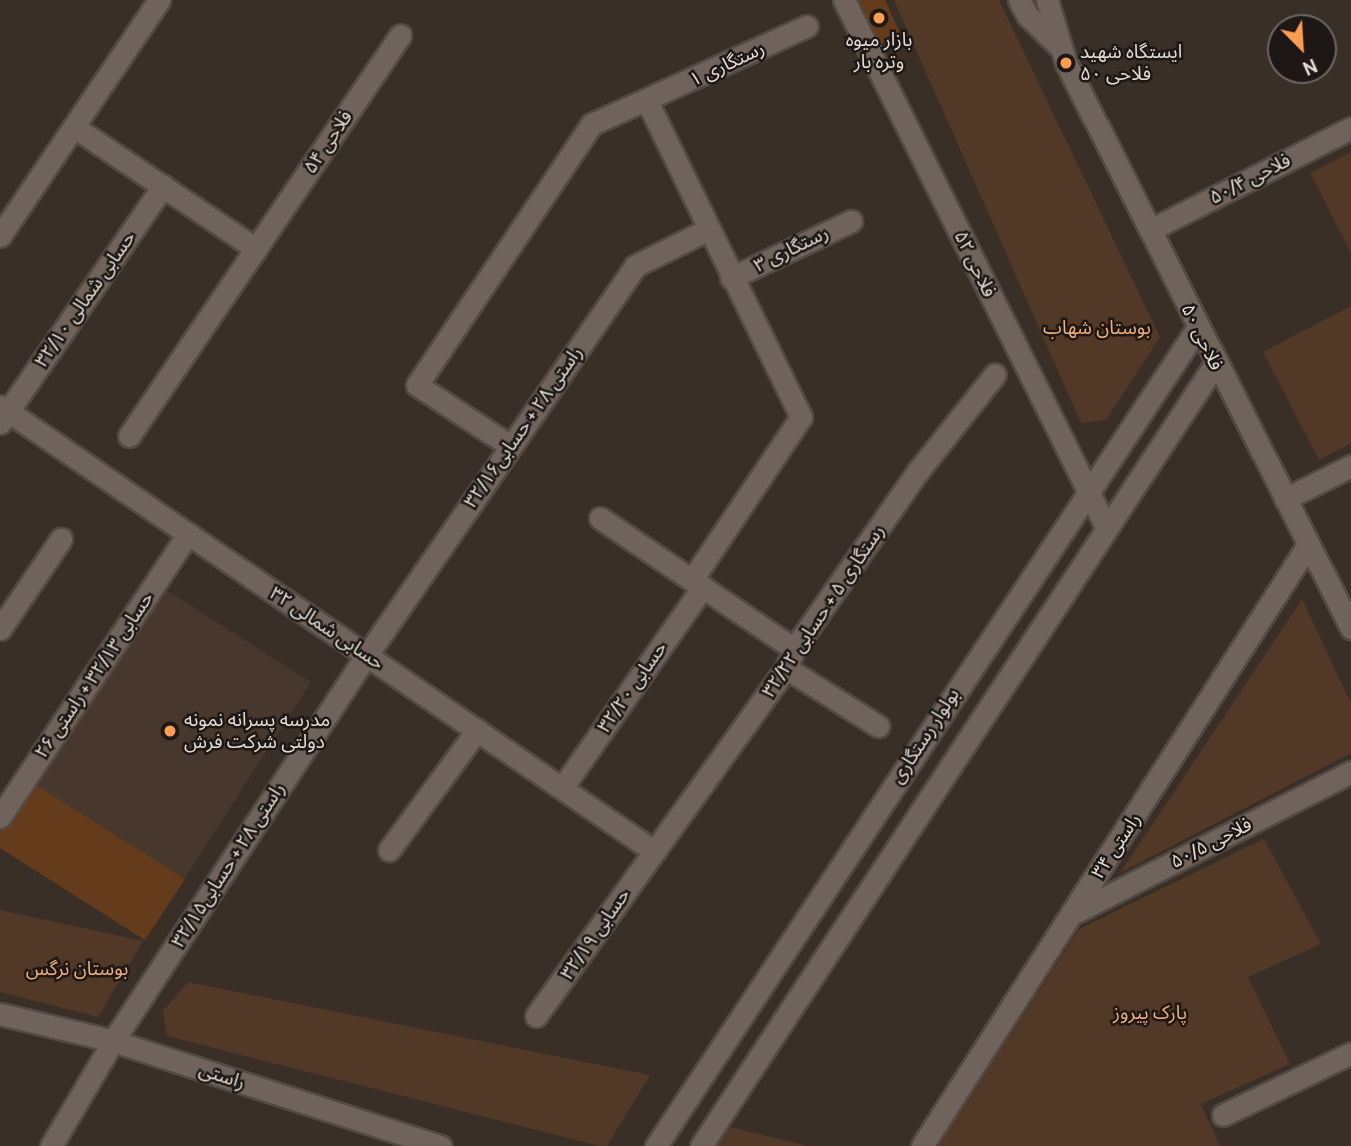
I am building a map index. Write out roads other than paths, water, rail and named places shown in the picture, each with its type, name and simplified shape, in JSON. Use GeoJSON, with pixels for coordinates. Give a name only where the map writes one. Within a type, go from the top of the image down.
{"type":"FeatureCollection","features":[{"type":"Feature","properties":{"kind":"street"},"geometry":{"type":"LineString","coordinates":[[0,236],[159,0]]}},
{"type":"Feature","properties":{"kind":"street","name":"فلاحی ۵۲"},"geometry":{"type":"LineString","coordinates":[[844,0],[1105,527]]}},
{"type":"Feature","properties":{"kind":"street","name":"فلاحی ۵۰"},"geometry":{"type":"LineString","coordinates":[[1018,0],[1028,16],[1058,45]]}},
{"type":"Feature","properties":{"kind":"street","name":"فلاحی ۵۰"},"geometry":{"type":"LineString","coordinates":[[1047,0],[1058,45],[1215,364],[1351,628]]}},
{"type":"Feature","properties":{"kind":"street","name":"رستگاری ۱"},"geometry":{"type":"LineString","coordinates":[[509,445],[416,385],[592,124],[807,26]]}},
{"type":"Feature","properties":{"kind":"street","name":"فلاحی ۵۴"},"geometry":{"type":"LineString","coordinates":[[129,436],[400,35]]}},
{"type":"Feature","properties":{"kind":"street"},"geometry":{"type":"LineString","coordinates":[[647,101],[731,278]]}},
{"type":"Feature","properties":{"kind":"street"},"geometry":{"type":"LineString","coordinates":[[74,127],[256,248]]}},
{"type":"Feature","properties":{"kind":"street","name":"فلاحی ۵۰/۴"},"geometry":{"type":"LineString","coordinates":[[1150,230],[1351,128]]}},
{"type":"Feature","properties":{"kind":"street","name":"حسابی شمالی ۳۲/۱۰"},"geometry":{"type":"LineString","coordinates":[[3,413],[163,186]]}},
{"type":"Feature","properties":{"kind":"street","name":"رستگاری ۳"},"geometry":{"type":"LineString","coordinates":[[731,278],[851,221]]}},
{"type":"Feature","properties":{"kind":"street","name":"راستی ۲۸ + حسابی۳۲/۱۶"},"geometry":{"type":"LineString","coordinates":[[367,655],[509,445],[635,266],[707,230]]}},
{"type":"Feature","properties":{"kind":"street","name":"حسابی ۳۲/۲۰"},"geometry":{"type":"LineString","coordinates":[[562,788],[697,583],[801,417],[731,278]]}},
{"type":"Feature","properties":{"kind":"street","name":"بولوار رستگاری"},"geometry":{"type":"LineString","coordinates":[[656,1146],[1198,327]]}},
{"type":"Feature","properties":{"kind":"street","name":"بولوار رستگاری"},"geometry":{"type":"LineString","coordinates":[[701,1146],[1105,527],[1215,364]]}},
{"type":"Feature","properties":{"kind":"street","name":"رستگاری ۵ + حسابی ۳۲/۲۲"},"geometry":{"type":"LineString","coordinates":[[654,851],[919,470],[995,374]]}},
{"type":"Feature","properties":{"kind":"street","name":"حسابی شمالی ۳۲"},"geometry":{"type":"LineString","coordinates":[[3,413],[188,534],[654,851]]}},
{"type":"Feature","properties":{"kind":"street"},"geometry":{"type":"LineString","coordinates":[[1285,499],[1351,466]]}},
{"type":"Feature","properties":{"kind":"street"},"geometry":{"type":"LineString","coordinates":[[600,518],[697,583],[877,726]]}},
{"type":"Feature","properties":{"kind":"street","name":"حسابی ۳۲/۱۳ + راستی ۲۶"},"geometry":{"type":"LineString","coordinates":[[0,817],[188,534]]}},
{"type":"Feature","properties":{"kind":"street"},"geometry":{"type":"LineString","coordinates":[[0,629],[61,539]]}},
{"type":"Feature","properties":{"kind":"street","name":"راستی ۳۴"},"geometry":{"type":"LineString","coordinates":[[922,1146],[1308,545]]}},
{"type":"Feature","properties":{"kind":"street","name":"راستی ۲۸ + حسابی۳۲/۱۵"},"geometry":{"type":"LineString","coordinates":[[51,1146],[113,1041],[367,655]]}},
{"type":"Feature","properties":{"kind":"street"},"geometry":{"type":"LineString","coordinates":[[389,850],[477,730]]}},
{"type":"Feature","properties":{"kind":"street","name":"فلاحی ۵۰/۵"},"geometry":{"type":"LineString","coordinates":[[1072,914],[1351,772]]}},
{"type":"Feature","properties":{"kind":"street","name":"حسابی ۳۲/۱۹"},"geometry":{"type":"LineString","coordinates":[[536,1016],[654,851]]}},
{"type":"Feature","properties":{"kind":"street","name":"راستی"},"geometry":{"type":"LineString","coordinates":[[0,1014],[113,1041],[441,1146]]}},
{"type":"Feature","properties":{"kind":"street"},"geometry":{"type":"LineString","coordinates":[[1223,1115],[1351,1053]]}},
{"type":"Feature","properties":{"kind":"place","name":"بازار میوه وتره بار"},"geometry":{"type":"Point","coordinates":[879,18]}},
{"type":"Feature","properties":{"kind":"place","name":"ایستگاه شهید فلاحی ۵۰"},"geometry":{"type":"Point","coordinates":[1066,63]}},
{"type":"Feature","properties":{"kind":"place","name":"مدرسه پسرانه نمونه دولتی شرکت فرش"},"geometry":{"type":"Point","coordinates":[170,731]}},
{"type":"Feature","properties":{"kind":"park label","name":"بوستان شهاب"},"geometry":{"type":"Point","coordinates":[1097,328]}},
{"type":"Feature","properties":{"kind":"park label","name":"بوستان نرگس"},"geometry":{"type":"Point","coordinates":[77,969]}},
{"type":"Feature","properties":{"kind":"park label","name":"پارک پیروز"},"geometry":{"type":"Point","coordinates":[1150,1013]}}]}
